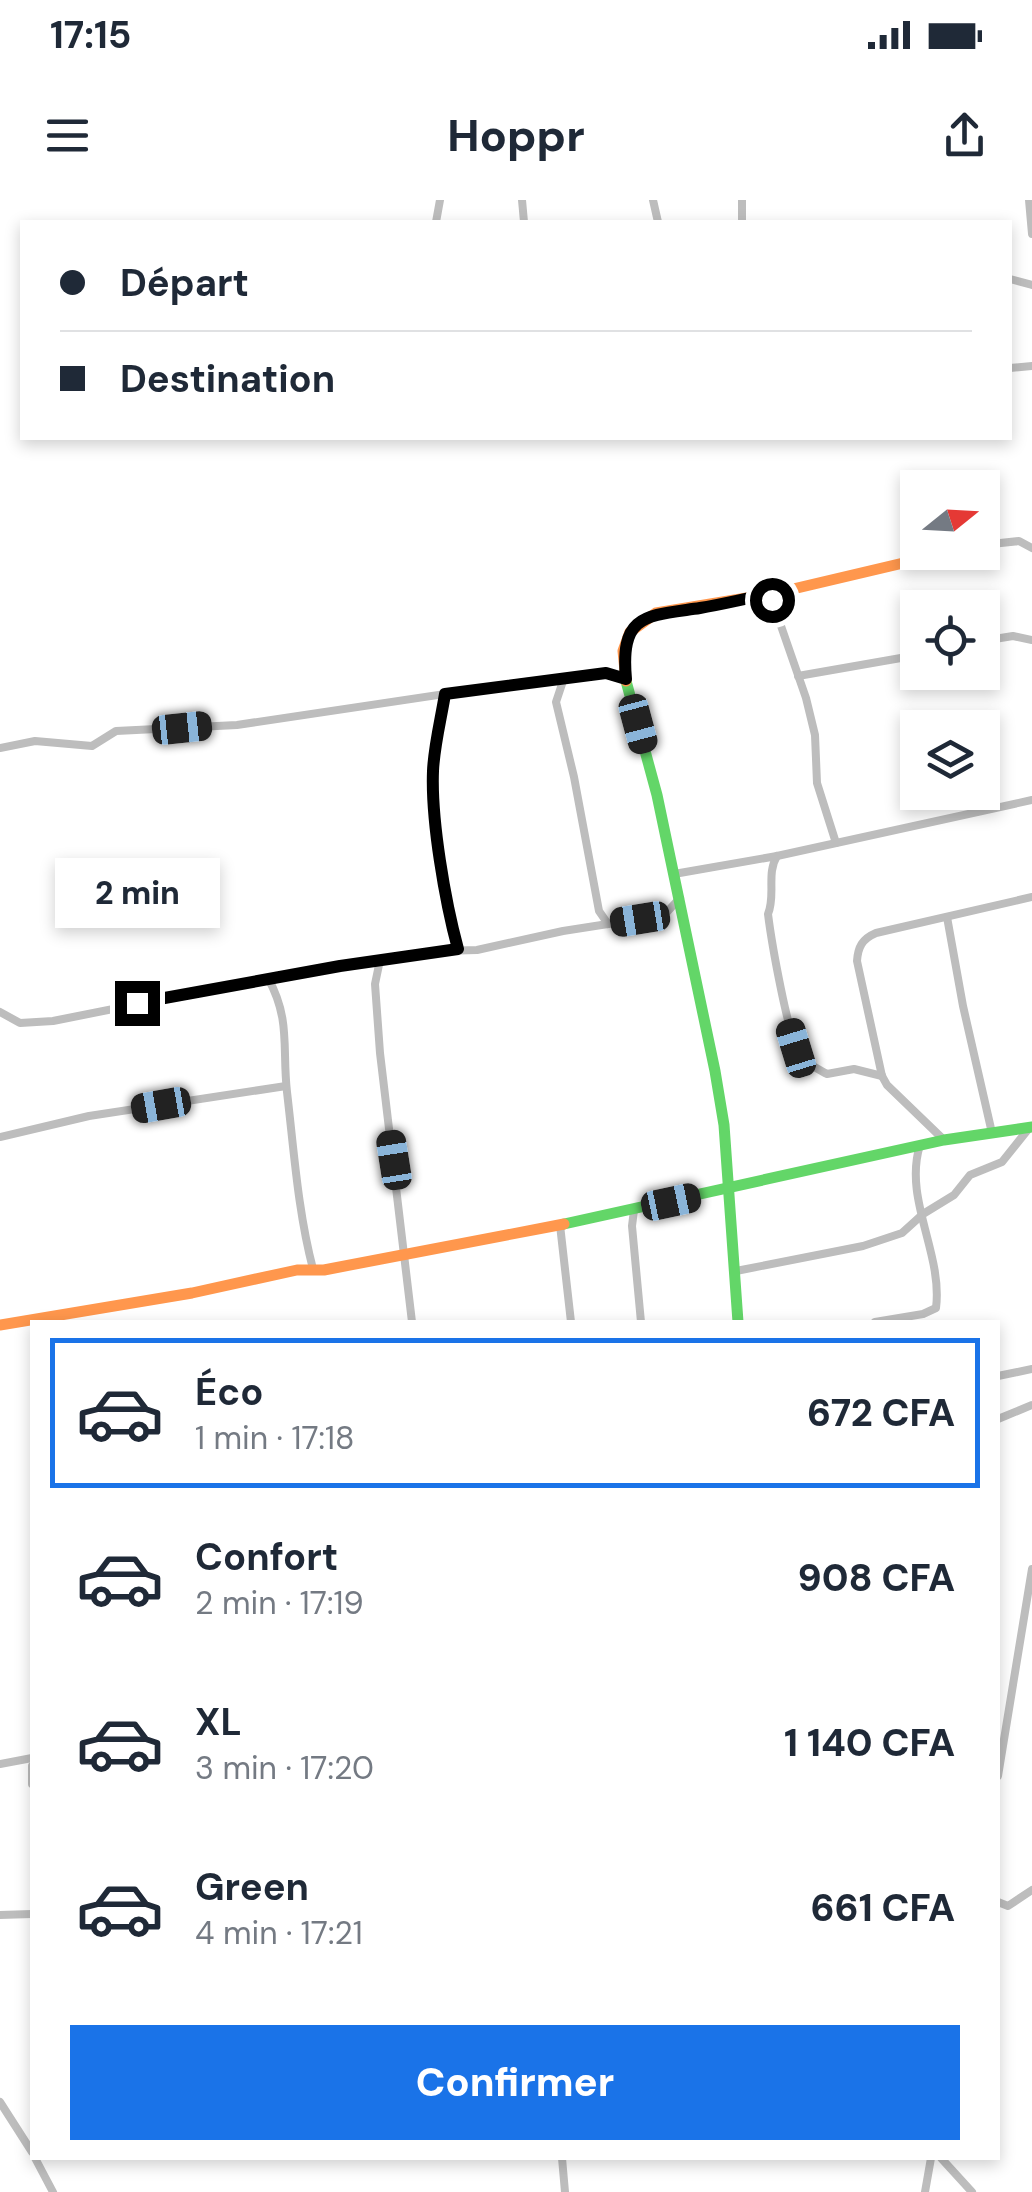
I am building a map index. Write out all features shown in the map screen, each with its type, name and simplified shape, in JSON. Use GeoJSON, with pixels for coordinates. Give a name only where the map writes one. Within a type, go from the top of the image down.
{"type":"FeatureCollection","features":[{"type":"Feature","properties":{"kind":"street"},"geometry":{"type":"LineString","coordinates":[[1029,200],[1032,234]]}},
{"type":"Feature","properties":{"kind":"street"},"geometry":{"type":"LineString","coordinates":[[1000,543],[1019,541],[1032,548]]}},
{"type":"Feature","properties":{"kind":"street"},"geometry":{"type":"LineString","coordinates":[[738,1320],[724,1124],[687,928],[626,679],[623,651],[630,632],[656,612],[776,593],[900,564]]}},
{"type":"Feature","properties":{"kind":"street"},"geometry":{"type":"LineString","coordinates":[[776,593],[772,600],[814,735],[817,783],[836,843]]}},
{"type":"Feature","properties":{"kind":"street"},"geometry":{"type":"LineString","coordinates":[[1000,638],[1032,640]]}},
{"type":"Feature","properties":{"kind":"street"},"geometry":{"type":"LineString","coordinates":[[798,676],[900,659]]}},
{"type":"Feature","properties":{"kind":"street"},"geometry":{"type":"LineString","coordinates":[[0,748],[35,740],[92,746],[116,731],[237,725],[606,673],[626,679]]}},
{"type":"Feature","properties":{"kind":"street"},"geometry":{"type":"LineString","coordinates":[[564,678],[556,702],[599,912],[608,924]]}},
{"type":"Feature","properties":{"kind":"street"},"geometry":{"type":"LineString","coordinates":[[445,694],[433,767],[444,880],[458,949]]}},
{"type":"Feature","properties":{"kind":"street"},"geometry":{"type":"LineString","coordinates":[[674,874],[777,856],[1032,800]]}},
{"type":"Feature","properties":{"kind":"street"},"geometry":{"type":"LineString","coordinates":[[777,856],[771,868],[772,899],[768,914],[796,1048],[802,1058],[827,1074],[854,1069],[882,1076]]}},
{"type":"Feature","properties":{"kind":"street"},"geometry":{"type":"LineString","coordinates":[[944,1140],[882,1076],[856,962],[858,950],[867,937],[876,933],[1032,897]]}},
{"type":"Feature","properties":{"kind":"street"},"geometry":{"type":"LineString","coordinates":[[0,1012],[20,1023],[53,1021],[268,978],[458,949],[477,950],[667,912],[680,898]]}},
{"type":"Feature","properties":{"kind":"street"},"geometry":{"type":"LineString","coordinates":[[667,912],[687,928]]}},
{"type":"Feature","properties":{"kind":"street"},"geometry":{"type":"LineString","coordinates":[[947,917],[992,1133]]}},
{"type":"Feature","properties":{"kind":"street"},"geometry":{"type":"LineString","coordinates":[[380,960],[375,984],[380,1053],[412,1320]]}},
{"type":"Feature","properties":{"kind":"street"},"geometry":{"type":"LineString","coordinates":[[268,978],[277,994],[285,1029],[286,1086],[302,1229],[313,1270]]}},
{"type":"Feature","properties":{"kind":"street"},"geometry":{"type":"LineString","coordinates":[[0,1137],[90,1116],[286,1086]]}},
{"type":"Feature","properties":{"kind":"street"},"geometry":{"type":"LineString","coordinates":[[0,1324],[560,1225],[944,1140],[1031,1127]]}},
{"type":"Feature","properties":{"kind":"street"},"geometry":{"type":"LineString","coordinates":[[736,1271],[863,1246],[902,1234],[922,1214],[954,1195],[970,1175],[1002,1162],[1031,1127]]}},
{"type":"Feature","properties":{"kind":"street"},"geometry":{"type":"LineString","coordinates":[[884,1320],[936,1308],[914,1164],[920,1145]]}},
{"type":"Feature","properties":{"kind":"street"},"geometry":{"type":"LineString","coordinates":[[634,1210],[641,1320]]}},
{"type":"Feature","properties":{"kind":"street"},"geometry":{"type":"LineString","coordinates":[[560,1225],[571,1320]]}},
{"type":"Feature","properties":{"kind":"street"},"geometry":{"type":"LineString","coordinates":[[1000,1376],[1032,1369]]}},
{"type":"Feature","properties":{"kind":"street"},"geometry":{"type":"LineString","coordinates":[[1000,1418],[1032,1405]]}},
{"type":"Feature","properties":{"kind":"street"},"geometry":{"type":"LineString","coordinates":[[1000,1745],[1002,1714],[1032,1570]]}},
{"type":"Feature","properties":{"kind":"street"},"geometry":{"type":"LineString","coordinates":[[0,1764],[30,1758]]}},
{"type":"Feature","properties":{"kind":"street"},"geometry":{"type":"LineString","coordinates":[[1000,1903],[1008,1906],[1032,1890]]}},
{"type":"Feature","properties":{"kind":"street"},"geometry":{"type":"LineString","coordinates":[[0,1915],[30,1914]]}},
{"type":"Feature","properties":{"kind":"street"},"geometry":{"type":"LineString","coordinates":[[0,2102],[30,2149]]}},
{"type":"Feature","properties":{"kind":"street"},"geometry":{"type":"LineString","coordinates":[[37,2160],[53,2192]]}},
{"type":"Feature","properties":{"kind":"street"},"geometry":{"type":"LineString","coordinates":[[562,2160],[565,2192]]}},
{"type":"Feature","properties":{"kind":"street"},"geometry":{"type":"LineString","coordinates":[[925,2192],[931,2160]]}},
{"type":"Feature","properties":{"kind":"street"},"geometry":{"type":"LineString","coordinates":[[943,2160],[972,2192]]}},
{"type":"Feature","properties":{"kind":"traffic: fast"},"geometry":{"type":"LineString","coordinates":[[626,681],[657,795],[715,1071],[724,1125],[738,1320]]}},
{"type":"Feature","properties":{"kind":"traffic: fast"},"geometry":{"type":"LineString","coordinates":[[564,1224],[944,1140],[1032,1127]]}},
{"type":"Feature","properties":{"kind":"traffic: slow"},"geometry":{"type":"LineString","coordinates":[[626,681],[623,651],[630,632],[656,613],[776,593],[900,564]]}},
{"type":"Feature","properties":{"kind":"traffic: slow"},"geometry":{"type":"LineString","coordinates":[[0,1325],[564,1224]]}},
{"type":"Feature","properties":{"kind":"route"},"geometry":{"type":"LineString","coordinates":[[137,1003],[254,980],[458,949],[444,880],[433,767],[445,694],[606,673],[626,679],[623,651],[630,632],[656,612],[776,593],[772,600]]}}]}
